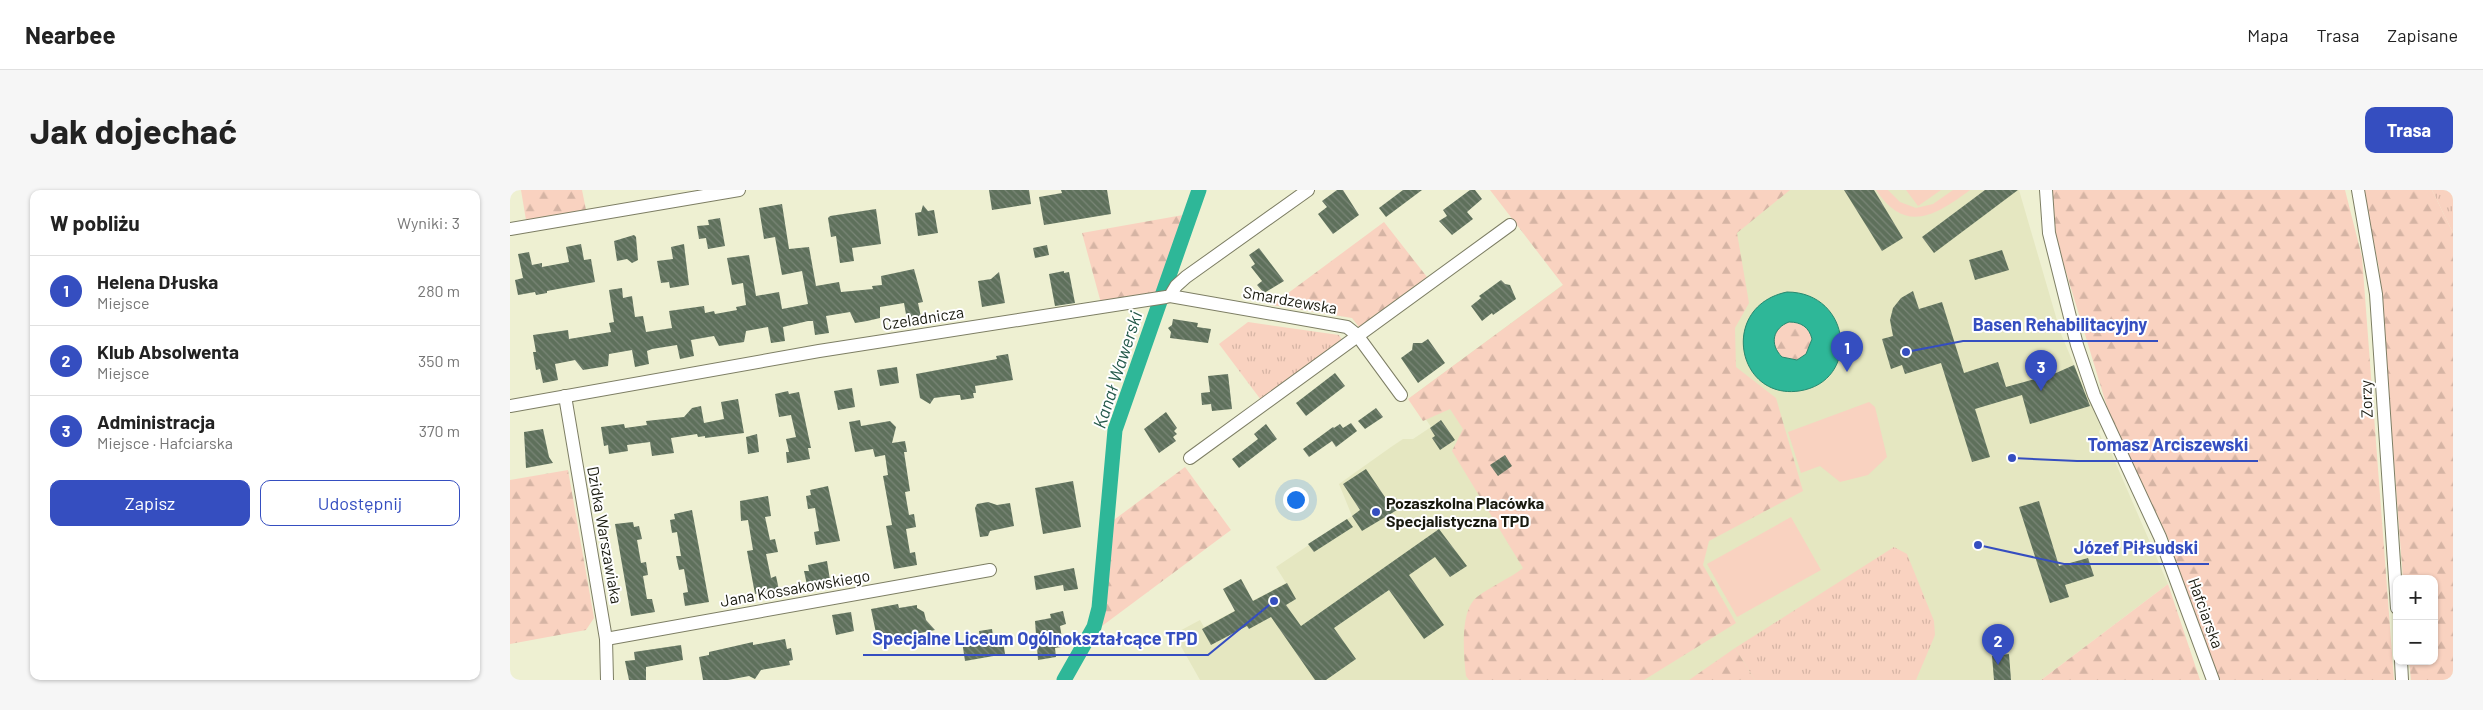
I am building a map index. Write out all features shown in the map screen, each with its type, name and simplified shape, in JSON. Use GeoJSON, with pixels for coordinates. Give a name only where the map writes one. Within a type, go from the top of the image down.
{"type":"FeatureCollection","features":[{"type":"Feature","properties":{"kind":"street"},"geometry":{"type":"LineString","coordinates":[[510,229],[739,190]]}},
{"type":"Feature","properties":{"kind":"street"},"geometry":{"type":"LineString","coordinates":[[1164,297],[1186,277],[1308,190]]}},
{"type":"Feature","properties":{"kind":"street","name":"Hafciarska"},"geometry":{"type":"LineString","coordinates":[[2046,190],[2049,233],[2077,345],[2094,395],[2160,537],[2213,680]]}},
{"type":"Feature","properties":{"kind":"street","name":"Zorzy"},"geometry":{"type":"LineString","coordinates":[[2358,190],[2376,294],[2395,575]]}},
{"type":"Feature","properties":{"kind":"street"},"geometry":{"type":"LineString","coordinates":[[1190,458],[1510,225]]}},
{"type":"Feature","properties":{"kind":"street","name":"Smardzewska"},"geometry":{"type":"LineString","coordinates":[[1164,297],[1347,327],[1357,335],[1401,396]]}},
{"type":"Feature","properties":{"kind":"street","name":"Czeladnicza"},"geometry":{"type":"LineString","coordinates":[[510,406],[819,351],[1164,297]]}},
{"type":"Feature","properties":{"kind":"street","name":"Dzidka Warszawiaka"},"geometry":{"type":"LineString","coordinates":[[565,396],[606,639],[607,680]]}},
{"type":"Feature","properties":{"kind":"street","name":"Jana Kossakowskiego"},"geometry":{"type":"LineString","coordinates":[[606,639],[990,570]]}},
{"type":"Feature","properties":{"kind":"street"},"geometry":{"type":"LineString","coordinates":[[2401,665],[2402,680]]}},
{"type":"Feature","properties":{"kind":"shaded area"},"geometry":{"type":"Polygon","coordinates":[[[1691,190],[2019,190],[2061,334],[2101,428],[2099,432],[2103,442],[2107,443],[2168,584],[2041,680],[1200,680],[1174,634],[1200,620],[1204,627],[1238,609],[1233,599],[1229,601],[1223,589],[1241,579],[1248,591],[1245,593],[1250,602],[1286,583],[1276,567],[1352,516],[1339,484],[1403,439],[1413,439],[1431,427],[1411,397],[1691,190]]]}},
{"type":"Feature","properties":{"kind":"green space"},"geometry":{"type":"Polygon","coordinates":[[[521,190],[582,190],[586,210],[526,220],[521,190]]]}},
{"type":"Feature","properties":{"kind":"green space"},"geometry":{"type":"Polygon","coordinates":[[[1193,190],[1203,190],[1174,274],[1161,283],[1183,215],[1193,190]]]}},
{"type":"Feature","properties":{"kind":"green space"},"geometry":{"type":"Polygon","coordinates":[[[1490,190],[1790,190],[1737,233],[1749,303],[1735,328],[1736,367],[1776,398],[1803,491],[1709,541],[1703,565],[1736,623],[1644,680],[1469,680],[1466,676],[1464,635],[1467,613],[1471,604],[1482,593],[1523,568],[1452,451],[1463,429],[1450,409],[1423,421],[1408,399],[1563,285],[1490,190]]]}},
{"type":"Feature","properties":{"kind":"green space"},"geometry":{"type":"Polygon","coordinates":[[[1876,190],[1888,190],[1900,202],[1916,208],[1933,204],[1953,190],[1970,190],[1933,213],[1910,216],[1899,212],[1887,204],[1876,190]]]}},
{"type":"Feature","properties":{"kind":"green space"},"geometry":{"type":"Polygon","coordinates":[[[1906,190],[1941,190],[1918,206],[1906,190]]]}},
{"type":"Feature","properties":{"kind":"green space"},"geometry":{"type":"Polygon","coordinates":[[[2046,190],[2345,190],[2362,257],[2394,680],[2218,680],[2168,538],[2111,420],[2053,229],[2046,190]]]}},
{"type":"Feature","properties":{"kind":"green space"},"geometry":{"type":"Polygon","coordinates":[[[2363,190],[2432,190],[2453,233],[2453,680],[2411,680],[2409,665],[2438,665],[2438,575],[2403,575],[2379,268],[2363,190]]]}},
{"type":"Feature","properties":{"kind":"green space"},"geometry":{"type":"Polygon","coordinates":[[[2432,190],[2453,190],[2453,233],[2432,190]]]}},
{"type":"Feature","properties":{"kind":"green space"},"geometry":{"type":"Polygon","coordinates":[[[1183,215],[1158,292],[1101,303],[1082,233],[1183,215]]]}},
{"type":"Feature","properties":{"kind":"green space"},"geometry":{"type":"Polygon","coordinates":[[[1384,222],[1427,277],[1359,327],[1352,318],[1272,305],[1384,222]]]}},
{"type":"Feature","properties":{"kind":"green space"},"geometry":{"type":"Polygon","coordinates":[[[1153,305],[1164,307],[1120,435],[1113,511],[1101,520],[1111,425],[1153,305]]]}},
{"type":"Feature","properties":{"kind":"green space"},"geometry":{"type":"Polygon","coordinates":[[[1248,322],[1339,335],[1342,340],[1261,400],[1219,344],[1248,322]]]}},
{"type":"Feature","properties":{"kind":"green space"},"geometry":{"type":"Polygon","coordinates":[[[1793,322],[1800,323],[1806,328],[1811,334],[1811,348],[1806,354],[1800,359],[1793,360],[1786,359],[1780,354],[1775,348],[1774,341],[1775,334],[1780,328],[1786,323],[1793,322]]]}},
{"type":"Feature","properties":{"kind":"green space"},"geometry":{"type":"Polygon","coordinates":[[[1869,402],[1875,407],[1887,457],[1868,475],[1840,482],[1820,466],[1801,473],[1788,432],[1869,402]]]}},
{"type":"Feature","properties":{"kind":"green space"},"geometry":{"type":"Polygon","coordinates":[[[1185,467],[1231,530],[1102,626],[1086,629],[1091,615],[1099,531],[1185,467]]]}},
{"type":"Feature","properties":{"kind":"green space"},"geometry":{"type":"Polygon","coordinates":[[[568,470],[594,618],[586,630],[510,644],[510,480],[568,470]]]}},
{"type":"Feature","properties":{"kind":"green space"},"geometry":{"type":"Polygon","coordinates":[[[1791,517],[1821,570],[1737,617],[1707,564],[1791,517]]]}},
{"type":"Feature","properties":{"kind":"green space"},"geometry":{"type":"Polygon","coordinates":[[[1894,547],[1907,554],[1934,621],[1935,635],[1916,680],[1755,680],[1735,648],[1894,547]]]}},
{"type":"Feature","properties":{"kind":"green space"},"geometry":{"type":"Polygon","coordinates":[[[2168,584],[2200,680],[2041,680],[2168,584]]]}},
{"type":"Feature","properties":{"kind":"green space"},"geometry":{"type":"Polygon","coordinates":[[[1102,626],[1072,680],[1059,680],[1076,654],[1086,629],[1102,626]]]}},
{"type":"Feature","properties":{"kind":"green space"},"geometry":{"type":"Polygon","coordinates":[[[1735,648],[1755,680],[1689,680],[1735,648]]]}},
{"type":"Feature","properties":{"kind":"water"},"geometry":{"type":"Polygon","coordinates":[[[1787,292],[1809,296],[1825,306],[1836,321],[1841,338],[1840,356],[1832,372],[1819,384],[1799,391],[1778,390],[1761,381],[1750,367],[1744,350],[1744,332],[1751,315],[1765,301],[1787,292]],[[1789,322],[1779,328],[1774,342],[1782,357],[1797,360],[1806,354],[1812,339],[1807,328],[1789,322]]]}},
{"type":"Feature","properties":{"kind":"building"},"geometry":{"type":"Polygon","coordinates":[[[989,190],[1029,190],[1031,204],[992,210],[989,190]]]}},
{"type":"Feature","properties":{"kind":"building"},"geometry":{"type":"Polygon","coordinates":[[[1061,190],[1107,190],[1111,214],[1044,225],[1039,197],[1062,193],[1061,190]]]}},
{"type":"Feature","properties":{"kind":"building"},"geometry":{"type":"Polygon","coordinates":[[[1337,190],[1343,190],[1359,215],[1333,234],[1318,214],[1327,207],[1322,201],[1337,190]]]}},
{"type":"Feature","properties":{"kind":"building"},"geometry":{"type":"Polygon","coordinates":[[[1403,190],[1422,190],[1386,217],[1379,208],[1403,190]]]}},
{"type":"Feature","properties":{"kind":"building"},"geometry":{"type":"Polygon","coordinates":[[[1470,190],[1475,190],[1482,199],[1467,212],[1473,219],[1452,235],[1439,221],[1447,216],[1443,210],[1470,190]]]}},
{"type":"Feature","properties":{"kind":"building"},"geometry":{"type":"Polygon","coordinates":[[[1844,190],[1874,190],[1903,238],[1882,251],[1844,190]]]}},
{"type":"Feature","properties":{"kind":"building"},"geometry":{"type":"Polygon","coordinates":[[[1985,190],[2018,190],[1934,253],[1922,237],[1985,190]]]}},
{"type":"Feature","properties":{"kind":"building"},"geometry":{"type":"Polygon","coordinates":[[[782,204],[789,249],[809,247],[816,286],[839,282],[841,292],[873,289],[872,286],[882,285],[881,276],[914,269],[923,302],[918,303],[921,317],[907,320],[904,303],[880,307],[880,318],[855,323],[850,312],[826,316],[829,333],[815,335],[813,321],[808,321],[783,327],[785,341],[771,343],[768,327],[746,331],[744,342],[719,346],[714,336],[691,340],[694,356],[680,359],[677,345],[652,349],[647,351],[649,364],[635,367],[632,350],[609,354],[608,366],[583,370],[575,360],[555,364],[558,380],[543,383],[540,369],[536,370],[533,352],[536,352],[533,335],[568,330],[569,339],[611,332],[609,323],[614,322],[609,290],[622,288],[623,298],[632,296],[635,317],[643,316],[646,332],[672,328],[669,311],[704,306],[705,313],[714,311],[715,314],[737,310],[736,307],[746,305],[743,283],[732,285],[727,258],[749,255],[756,296],[779,292],[782,309],[808,304],[802,271],[782,275],[775,237],[764,239],[759,208],[782,204]]]}},
{"type":"Feature","properties":{"kind":"building"},"geometry":{"type":"Polygon","coordinates":[[[923,205],[928,211],[934,210],[938,233],[918,236],[915,213],[921,212],[923,205]]]}},
{"type":"Feature","properties":{"kind":"building"},"geometry":{"type":"Polygon","coordinates":[[[876,209],[881,244],[852,248],[854,261],[840,263],[836,236],[831,237],[828,218],[830,216],[876,209]]]}},
{"type":"Feature","properties":{"kind":"building"},"geometry":{"type":"Polygon","coordinates":[[[720,218],[725,246],[708,249],[706,238],[699,239],[697,226],[709,225],[708,220],[720,218]]]}},
{"type":"Feature","properties":{"kind":"building"},"geometry":{"type":"Polygon","coordinates":[[[634,235],[636,237],[638,260],[632,263],[627,259],[617,261],[614,241],[634,235]]]}},
{"type":"Feature","properties":{"kind":"building"},"geometry":{"type":"Polygon","coordinates":[[[581,244],[584,260],[591,259],[595,282],[547,291],[547,293],[536,295],[535,292],[518,295],[515,280],[523,278],[518,254],[529,252],[532,265],[542,263],[542,267],[569,262],[566,247],[581,244]]]}},
{"type":"Feature","properties":{"kind":"building"},"geometry":{"type":"Polygon","coordinates":[[[684,244],[689,285],[670,288],[669,282],[661,283],[657,261],[673,259],[671,247],[684,244]]]}},
{"type":"Feature","properties":{"kind":"building"},"geometry":{"type":"Polygon","coordinates":[[[1047,245],[1049,255],[1035,258],[1033,248],[1047,245]]]}},
{"type":"Feature","properties":{"kind":"building"},"geometry":{"type":"Polygon","coordinates":[[[1259,248],[1284,281],[1264,293],[1257,285],[1262,281],[1251,267],[1255,264],[1249,255],[1259,248]]]}},
{"type":"Feature","properties":{"kind":"building"},"geometry":{"type":"Polygon","coordinates":[[[2002,250],[2009,270],[1975,280],[1969,260],[2002,250]]]}},
{"type":"Feature","properties":{"kind":"building"},"geometry":{"type":"Polygon","coordinates":[[[1064,271],[1064,273],[1069,272],[1075,303],[1055,306],[1049,274],[1064,271]]]}},
{"type":"Feature","properties":{"kind":"building"},"geometry":{"type":"Polygon","coordinates":[[[999,272],[1005,303],[982,307],[978,281],[991,279],[999,272]]]}},
{"type":"Feature","properties":{"kind":"building"},"geometry":{"type":"Polygon","coordinates":[[[1501,280],[1505,284],[1510,285],[1516,299],[1482,321],[1471,306],[1481,298],[1479,296],[1501,280]]]}},
{"type":"Feature","properties":{"kind":"building"},"geometry":{"type":"Polygon","coordinates":[[[1913,291],[1919,309],[1942,302],[1964,373],[1998,362],[2006,387],[2056,373],[2074,365],[2090,406],[2030,424],[2022,395],[1975,409],[1990,457],[1972,462],[1941,363],[1905,374],[1902,365],[1891,369],[1882,339],[1893,336],[1890,320],[1893,308],[1901,298],[1913,291]]]}},
{"type":"Feature","properties":{"kind":"building"},"geometry":{"type":"Polygon","coordinates":[[[1173,319],[1198,323],[1197,327],[1211,329],[1208,343],[1170,338],[1171,332],[1168,328],[1172,325],[1173,319]]]}},
{"type":"Feature","properties":{"kind":"building"},"geometry":{"type":"Polygon","coordinates":[[[1428,339],[1445,363],[1418,383],[1401,358],[1412,350],[1413,343],[1422,343],[1428,339]]]}},
{"type":"Feature","properties":{"kind":"building"},"geometry":{"type":"Polygon","coordinates":[[[1008,354],[1013,380],[975,386],[976,393],[973,393],[974,398],[961,400],[960,395],[957,395],[934,398],[930,404],[920,398],[916,374],[997,359],[996,356],[1008,354]]]}},
{"type":"Feature","properties":{"kind":"building"},"geometry":{"type":"Polygon","coordinates":[[[897,367],[899,383],[880,386],[877,370],[897,367]]]}},
{"type":"Feature","properties":{"kind":"building"},"geometry":{"type":"Polygon","coordinates":[[[1335,373],[1345,386],[1306,416],[1296,403],[1335,373]]]}},
{"type":"Feature","properties":{"kind":"building"},"geometry":{"type":"Polygon","coordinates":[[[1228,374],[1232,409],[1212,411],[1211,404],[1202,405],[1201,393],[1210,392],[1208,376],[1228,374]]]}},
{"type":"Feature","properties":{"kind":"building"},"geometry":{"type":"Polygon","coordinates":[[[852,388],[855,407],[838,410],[834,391],[852,388]]]}},
{"type":"Feature","properties":{"kind":"building"},"geometry":{"type":"Polygon","coordinates":[[[788,391],[789,394],[799,392],[811,448],[808,448],[810,459],[787,463],[786,452],[789,452],[786,439],[796,437],[791,415],[779,417],[775,394],[788,391]]]}},
{"type":"Feature","properties":{"kind":"building"},"geometry":{"type":"Polygon","coordinates":[[[738,399],[744,433],[705,438],[705,436],[698,437],[697,434],[671,438],[674,453],[652,456],[650,442],[627,445],[628,451],[609,454],[608,445],[604,446],[601,427],[624,424],[625,428],[647,425],[646,421],[684,417],[692,408],[701,406],[704,423],[724,419],[721,402],[738,399]]]}},
{"type":"Feature","properties":{"kind":"building"},"geometry":{"type":"Polygon","coordinates":[[[1376,408],[1383,417],[1365,429],[1358,421],[1376,408]]]}},
{"type":"Feature","properties":{"kind":"building"},"geometry":{"type":"Polygon","coordinates":[[[1166,412],[1177,428],[1174,431],[1177,434],[1173,437],[1176,441],[1159,453],[1144,429],[1166,412]]]}},
{"type":"Feature","properties":{"kind":"building"},"geometry":{"type":"Polygon","coordinates":[[[860,420],[861,426],[890,421],[896,427],[892,443],[905,441],[907,452],[904,452],[910,491],[905,492],[909,515],[914,514],[916,527],[906,529],[910,553],[915,552],[917,565],[894,569],[886,526],[892,525],[883,476],[888,475],[885,455],[875,457],[873,449],[855,452],[849,422],[860,420]]]}},
{"type":"Feature","properties":{"kind":"building"},"geometry":{"type":"Polygon","coordinates":[[[1441,420],[1455,440],[1440,450],[1432,438],[1435,436],[1430,428],[1441,420]]]}},
{"type":"Feature","properties":{"kind":"building"},"geometry":{"type":"Polygon","coordinates":[[[1351,423],[1357,431],[1336,447],[1332,441],[1309,457],[1303,449],[1333,427],[1340,424],[1343,428],[1351,423]]]}},
{"type":"Feature","properties":{"kind":"building"},"geometry":{"type":"Polygon","coordinates":[[[1266,424],[1277,439],[1239,468],[1232,459],[1258,439],[1254,434],[1266,424]]]}},
{"type":"Feature","properties":{"kind":"building"},"geometry":{"type":"Polygon","coordinates":[[[543,429],[549,457],[553,463],[526,468],[524,432],[543,429]]]}},
{"type":"Feature","properties":{"kind":"building"},"geometry":{"type":"Polygon","coordinates":[[[757,434],[759,452],[748,454],[746,437],[757,434]]]}},
{"type":"Feature","properties":{"kind":"building"},"geometry":{"type":"Polygon","coordinates":[[[1505,455],[1512,466],[1498,476],[1490,465],[1505,455]]]}},
{"type":"Feature","properties":{"kind":"building","name":"Pozaszkolna Placówka Specjalistyczna TPD"},"geometry":{"type":"Polygon","coordinates":[[[1366,469],[1389,503],[1396,498],[1402,507],[1362,531],[1352,516],[1360,510],[1343,484],[1366,469]]]}},
{"type":"Feature","properties":{"kind":"building"},"geometry":{"type":"Polygon","coordinates":[[[1073,481],[1081,527],[1043,534],[1035,488],[1073,481]]]}},
{"type":"Feature","properties":{"kind":"building"},"geometry":{"type":"Polygon","coordinates":[[[828,486],[840,541],[816,545],[814,532],[819,531],[815,508],[808,509],[806,496],[811,495],[810,490],[828,486]]]}},
{"type":"Feature","properties":{"kind":"building"},"geometry":{"type":"Polygon","coordinates":[[[768,496],[771,516],[765,517],[770,540],[775,539],[778,552],[766,554],[771,578],[776,576],[779,590],[755,594],[747,551],[753,550],[748,520],[741,521],[740,501],[768,496]]]}},
{"type":"Feature","properties":{"kind":"building"},"geometry":{"type":"Polygon","coordinates":[[[2039,501],[2059,566],[2088,558],[2094,576],[2065,585],[2069,597],[2050,603],[2019,507],[2039,501]]]}},
{"type":"Feature","properties":{"kind":"building"},"geometry":{"type":"Polygon","coordinates":[[[988,502],[997,505],[1010,503],[1014,526],[990,531],[988,536],[980,537],[975,508],[977,504],[988,502]]]}},
{"type":"Feature","properties":{"kind":"building"},"geometry":{"type":"Polygon","coordinates":[[[692,510],[709,602],[685,606],[683,593],[688,592],[684,569],[679,570],[676,556],[681,556],[677,532],[672,533],[670,520],[675,519],[674,514],[692,510]]]}},
{"type":"Feature","properties":{"kind":"building"},"geometry":{"type":"Polygon","coordinates":[[[1347,519],[1353,527],[1314,552],[1308,544],[1347,519]]]}},
{"type":"Feature","properties":{"kind":"building"},"geometry":{"type":"Polygon","coordinates":[[[633,522],[634,527],[639,526],[642,539],[637,540],[641,563],[646,562],[648,575],[643,576],[647,599],[652,599],[655,612],[631,616],[615,524],[633,522]]]}},
{"type":"Feature","properties":{"kind":"building"},"geometry":{"type":"Polygon","coordinates":[[[1439,529],[1467,566],[1450,577],[1435,557],[1409,575],[1444,625],[1424,639],[1389,590],[1334,628],[1356,659],[1326,680],[1315,680],[1271,617],[1249,629],[1247,626],[1211,645],[1202,629],[1235,611],[1223,589],[1241,579],[1253,601],[1287,583],[1296,599],[1286,605],[1301,626],[1439,529]]]}},
{"type":"Feature","properties":{"kind":"building"},"geometry":{"type":"Polygon","coordinates":[[[827,561],[830,580],[807,585],[804,571],[809,571],[808,565],[827,561]]]}},
{"type":"Feature","properties":{"kind":"building"},"geometry":{"type":"Polygon","coordinates":[[[1074,568],[1078,589],[1064,591],[1063,585],[1036,590],[1034,576],[1074,568]]]}},
{"type":"Feature","properties":{"kind":"building"},"geometry":{"type":"Polygon","coordinates":[[[898,604],[899,608],[917,605],[917,608],[924,612],[926,620],[935,630],[890,639],[881,632],[876,633],[871,609],[898,604]]]}},
{"type":"Feature","properties":{"kind":"building"},"geometry":{"type":"Polygon","coordinates":[[[1063,611],[1066,624],[1060,626],[1063,644],[1061,647],[1055,648],[1056,657],[1038,660],[1035,621],[1051,618],[1050,614],[1063,611]]]}},
{"type":"Feature","properties":{"kind":"building"},"geometry":{"type":"Polygon","coordinates":[[[851,612],[854,631],[836,635],[832,615],[851,612]]]}},
{"type":"Feature","properties":{"kind":"building"},"geometry":{"type":"Polygon","coordinates":[[[992,629],[993,636],[1002,634],[1005,654],[965,661],[962,641],[980,638],[979,631],[992,629]]]}},
{"type":"Feature","properties":{"kind":"building"},"geometry":{"type":"Polygon","coordinates":[[[785,639],[787,649],[791,648],[793,660],[789,661],[790,665],[761,670],[755,679],[749,676],[728,680],[703,680],[699,657],[709,655],[709,652],[753,642],[753,645],[785,639]]]}},
{"type":"Feature","properties":{"kind":"building"},"geometry":{"type":"Polygon","coordinates":[[[681,645],[683,660],[646,667],[646,680],[629,680],[625,661],[635,660],[634,652],[681,645]]]}},
{"type":"Feature","properties":{"kind":"building"},"geometry":{"type":"Polygon","coordinates":[[[2009,654],[2011,680],[1994,680],[1992,656],[2009,654]]]}},
{"type":"Feature","properties":{"kind":"waterway","name":"Kanał Wawerski"},"geometry":{"type":"LineString","coordinates":[[1064,680],[1094,627],[1099,608],[1115,430],[1199,190]]}},
{"type":"Feature","properties":{"kind":"place","name":"Basen Rehabilitacyjny"},"geometry":{"type":"Point","coordinates":[1906,352]}},
{"type":"Feature","properties":{"kind":"place","name":"Helena Dłuska"},"geometry":{"type":"Point","coordinates":[1847,372]}},
{"type":"Feature","properties":{"kind":"place","name":"Administracja"},"geometry":{"type":"Point","coordinates":[2041,391]}},
{"type":"Feature","properties":{"kind":"place","name":"Tomasz Arciszewski"},"geometry":{"type":"Point","coordinates":[2012,458]}},
{"type":"Feature","properties":{"kind":"place","name":"Pozaszkolna Placówka Specjalistyczna TPD"},"geometry":{"type":"Point","coordinates":[1376,512]}},
{"type":"Feature","properties":{"kind":"place","name":"Józef Piłsudski"},"geometry":{"type":"Point","coordinates":[1978,545]}},
{"type":"Feature","properties":{"kind":"place","name":"Specjalne Liceum Ogólnokształcące TPD"},"geometry":{"type":"Point","coordinates":[1274,601]}},
{"type":"Feature","properties":{"kind":"place","name":"Klub Absolwenta"},"geometry":{"type":"Point","coordinates":[1998,665]}}]}
